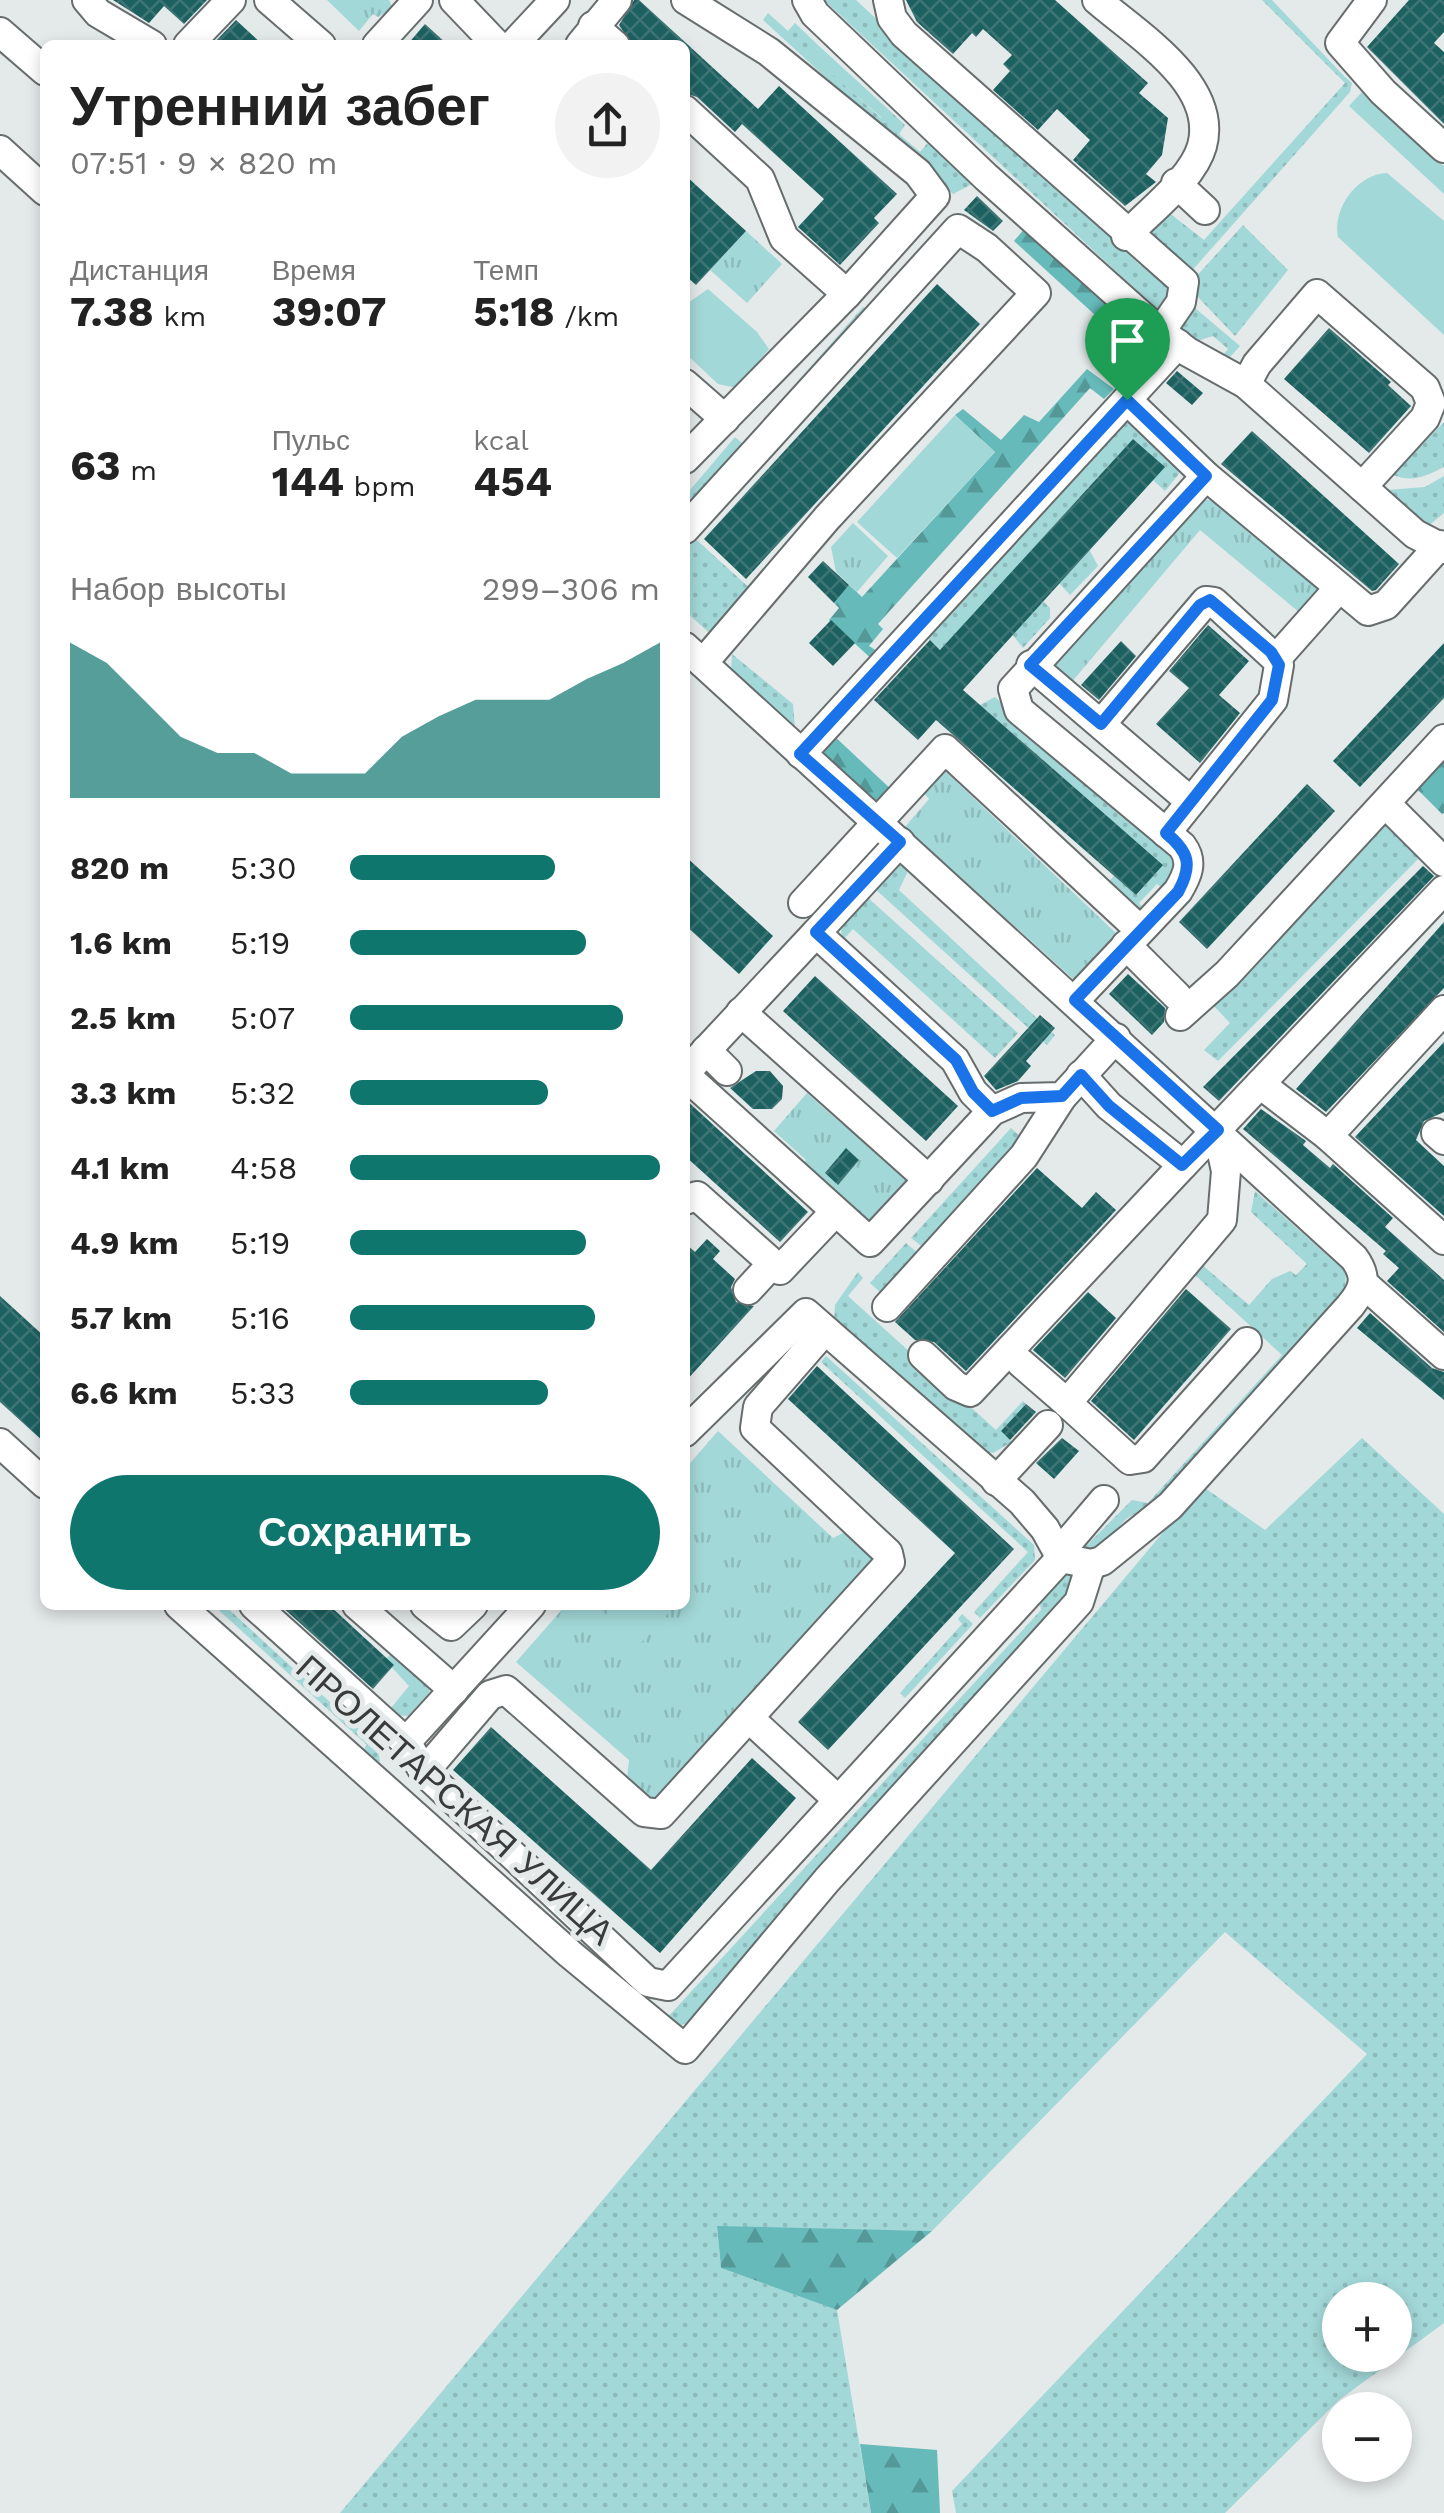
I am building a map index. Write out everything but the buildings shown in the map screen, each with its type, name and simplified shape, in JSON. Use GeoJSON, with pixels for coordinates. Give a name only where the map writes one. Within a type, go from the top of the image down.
{"type":"FeatureCollection","features":[{"type":"Feature","properties":{"kind":"street"},"geometry":{"type":"LineString","coordinates":[[87,0],[132,40]]}},
{"type":"Feature","properties":{"kind":"street"},"geometry":{"type":"LineString","coordinates":[[269,0],[315,40]]}},
{"type":"Feature","properties":{"kind":"street"},"geometry":{"type":"LineString","coordinates":[[382,40],[418,0]]}},
{"type":"Feature","properties":{"kind":"street"},"geometry":{"type":"LineString","coordinates":[[454,0],[492,40]]}},
{"type":"Feature","properties":{"kind":"street"},"geometry":{"type":"LineString","coordinates":[[518,40],[555,0]]}},
{"type":"Feature","properties":{"kind":"street"},"geometry":{"type":"LineString","coordinates":[[596,39],[617,0]]}},
{"type":"Feature","properties":{"kind":"street"},"geometry":{"type":"LineString","coordinates":[[686,0],[770,52],[932,186],[935,196],[847,294],[690,454]]}},
{"type":"Feature","properties":{"kind":"street"},"geometry":{"type":"LineString","coordinates":[[807,0],[814,14],[986,177],[1169,338],[1246,384],[1415,534],[1442,547],[1378,610],[1366,610],[1206,476],[1127,400]]}},
{"type":"Feature","properties":{"kind":"street"},"geometry":{"type":"LineString","coordinates":[[800,754],[1127,400],[1169,338],[1184,282],[1126,236],[904,34],[892,18],[888,0]]}},
{"type":"Feature","properties":{"kind":"street"},"geometry":{"type":"LineString","coordinates":[[1097,0],[1187,81],[1204,121],[1202,146],[1176,183],[1126,236]]}},
{"type":"Feature","properties":{"kind":"street"},"geometry":{"type":"LineString","coordinates":[[1372,0],[1340,43],[1383,92],[1444,148]]}},
{"type":"Feature","properties":{"kind":"street"},"geometry":{"type":"LineString","coordinates":[[194,40],[227,4]]}},
{"type":"Feature","properties":{"kind":"street"},"geometry":{"type":"LineString","coordinates":[[0,32],[40,67]]}},
{"type":"Feature","properties":{"kind":"street"},"geometry":{"type":"LineString","coordinates":[[690,115],[760,179],[784,238],[847,294]]}},
{"type":"Feature","properties":{"kind":"street"},"geometry":{"type":"LineString","coordinates":[[0,150],[40,187]]}},
{"type":"Feature","properties":{"kind":"street"},"geometry":{"type":"LineString","coordinates":[[1176,183],[1206,210]]}},
{"type":"Feature","properties":{"kind":"street"},"geometry":{"type":"LineString","coordinates":[[690,524],[958,229],[987,248],[1036,293],[694,655],[1218,1130],[1354,1258],[1364,1284],[1444,1354]]}},
{"type":"Feature","properties":{"kind":"street"},"geometry":{"type":"LineString","coordinates":[[1246,384],[1317,294],[1424,388],[1431,403],[1425,418],[1362,487]]}},
{"type":"Feature","properties":{"kind":"street"},"geometry":{"type":"LineString","coordinates":[[690,388],[725,418]]}},
{"type":"Feature","properties":{"kind":"street"},"geometry":{"type":"LineString","coordinates":[[1075,1000],[1178,892],[1188,870],[1186,852],[1019,710],[1012,698],[1014,684],[1206,476]]}},
{"type":"Feature","properties":{"kind":"street"},"geometry":{"type":"LineString","coordinates":[[1276,659],[1340,588]]}},
{"type":"Feature","properties":{"kind":"street"},"geometry":{"type":"LineString","coordinates":[[1101,724],[1206,601],[1214,602],[1276,659],[1279,665],[1272,700],[1166,833]]}},
{"type":"Feature","properties":{"kind":"street"},"geometry":{"type":"LineString","coordinates":[[1030,665],[1189,800]]}},
{"type":"Feature","properties":{"kind":"street"},"geometry":{"type":"LineString","coordinates":[[803,903],[935,757],[948,750],[1133,937],[1179,1006],[1227,974],[1444,740]]}},
{"type":"Feature","properties":{"kind":"street"},"geometry":{"type":"LineString","coordinates":[[1386,804],[1444,862]]}},
{"type":"Feature","properties":{"kind":"street"},"geometry":{"type":"LineString","coordinates":[[690,1068],[900,842]]}},
{"type":"Feature","properties":{"kind":"street"},"geometry":{"type":"LineString","coordinates":[[923,1354],[961,1390],[967,1393],[975,1388],[1444,890]]}},
{"type":"Feature","properties":{"kind":"street"},"geometry":{"type":"LineString","coordinates":[[816,932],[956,1060],[973,1092],[992,1111]]}},
{"type":"Feature","properties":{"kind":"street"},"geometry":{"type":"LineString","coordinates":[[1328,1136],[1444,1011]]}},
{"type":"Feature","properties":{"kind":"street"},"geometry":{"type":"LineString","coordinates":[[742,1012],[929,1180]]}},
{"type":"Feature","properties":{"kind":"street"},"geometry":{"type":"LineString","coordinates":[[887,1308],[1024,1156],[1062,1096],[1116,1038]]}},
{"type":"Feature","properties":{"kind":"street"},"geometry":{"type":"LineString","coordinates":[[706,1050],[727,1071]]}},
{"type":"Feature","properties":{"kind":"street"},"geometry":{"type":"LineString","coordinates":[[1081,1075],[1109,1106],[1182,1165]]}},
{"type":"Feature","properties":{"kind":"street"},"geometry":{"type":"LineString","coordinates":[[690,1079],[870,1242],[992,1111],[1021,1098],[1062,1096]]}},
{"type":"Feature","properties":{"kind":"street"},"geometry":{"type":"LineString","coordinates":[[1260,1084],[1328,1136],[1444,1240]]}},
{"type":"Feature","properties":{"kind":"street"},"geometry":{"type":"LineString","coordinates":[[1067,1403],[1222,1220],[1226,1171],[1218,1130]]}},
{"type":"Feature","properties":{"kind":"street"},"geometry":{"type":"LineString","coordinates":[[690,1198],[697,1196],[772,1264],[783,1269],[835,1212]]}},
{"type":"Feature","properties":{"kind":"street"},"geometry":{"type":"LineString","coordinates":[[748,1290],[772,1264]]}},
{"type":"Feature","properties":{"kind":"street"},"geometry":{"type":"LineString","coordinates":[[690,1427],[802,1312],[996,1481],[1045,1529],[1060,1556],[1091,1564],[1102,1561],[1170,1506],[1350,1306],[1364,1284]]}},
{"type":"Feature","properties":{"kind":"street"},"geometry":{"type":"LineString","coordinates":[[424,1772],[490,1695],[506,1690],[644,1812],[656,1815],[751,1720],[890,1562],[888,1553],[755,1428],[758,1407],[826,1330]]}},
{"type":"Feature","properties":{"kind":"street"},"geometry":{"type":"LineString","coordinates":[[1021,1363],[1130,1460],[1143,1458],[1246,1342]]}},
{"type":"Feature","properties":{"kind":"street"},"geometry":{"type":"LineString","coordinates":[[996,1481],[1048,1425]]}},
{"type":"Feature","properties":{"kind":"street"},"geometry":{"type":"LineString","coordinates":[[0,1443],[40,1479]]}},
{"type":"Feature","properties":{"kind":"street"},"geometry":{"type":"LineString","coordinates":[[260,1610],[406,1742],[424,1772],[648,1982],[661,1987],[675,1981],[1060,1556],[1104,1500]]}},
{"type":"Feature","properties":{"kind":"street","name":"ПРОЛЕТАРСКАЯ УЛИЦА"},"geometry":{"type":"LineString","coordinates":[[184,1610],[570,1954],[684,2048],[827,1880],[1079,1602],[1091,1564]]}},
{"type":"Feature","properties":{"kind":"street"},"geometry":{"type":"LineString","coordinates":[[362,1610],[454,1690]]}},
{"type":"Feature","properties":{"kind":"street"},"geometry":{"type":"LineString","coordinates":[[431,1610],[452,1626],[467,1610]]}},
{"type":"Feature","properties":{"kind":"street"},"geometry":{"type":"LineString","coordinates":[[406,1742],[526,1610]]}},
{"type":"Feature","properties":{"kind":"street"},"geometry":{"type":"LineString","coordinates":[[751,1720],[837,1800]]}},
{"type":"Feature","properties":{"kind":"green space"},"geometry":{"type":"Polygon","coordinates":[[[327,0],[389,0],[393,8],[378,17],[373,14],[359,31],[327,0]]]}},
{"type":"Feature","properties":{"kind":"green space"},"geometry":{"type":"Polygon","coordinates":[[[824,0],[856,0],[1141,266],[1148,260],[1173,284],[1169,300],[1157,309],[824,0]]]}},
{"type":"Feature","properties":{"kind":"green space"},"geometry":{"type":"Polygon","coordinates":[[[1262,0],[1272,0],[1352,83],[1350,92],[1189,274],[1150,230],[1168,212],[1204,240],[1345,83],[1262,0]]]}},
{"type":"Feature","properties":{"kind":"green space"},"geometry":{"type":"Polygon","coordinates":[[[768,13],[788,31],[795,23],[819,46],[812,56],[881,118],[889,110],[905,125],[899,134],[920,152],[931,139],[942,149],[940,153],[974,183],[953,194],[763,20],[768,13]]]}},
{"type":"Feature","properties":{"kind":"green space"},"geometry":{"type":"Polygon","coordinates":[[[819,46],[889,110],[882,118],[811,56],[819,46]]]}},
{"type":"Feature","properties":{"kind":"green space"},"geometry":{"type":"Polygon","coordinates":[[[1362,92],[1444,166],[1444,194],[1349,106],[1362,92]]]}},
{"type":"Feature","properties":{"kind":"green space"},"geometry":{"type":"Polygon","coordinates":[[[1387,173],[1444,221],[1444,335],[1338,237],[1339,215],[1349,195],[1366,179],[1387,173]]]}},
{"type":"Feature","properties":{"kind":"green space"},"geometry":{"type":"Polygon","coordinates":[[[1243,225],[1288,270],[1235,336],[1195,294],[1198,284],[1193,280],[1243,225]]]}},
{"type":"Feature","properties":{"kind":"green space"},"geometry":{"type":"Polygon","coordinates":[[[1026,227],[1154,343],[1155,350],[1128,382],[1099,356],[1117,335],[1014,241],[1026,227]]]}},
{"type":"Feature","properties":{"kind":"green space"},"geometry":{"type":"Polygon","coordinates":[[[746,231],[782,264],[747,303],[710,270],[746,231]]]}},
{"type":"Feature","properties":{"kind":"green space"},"geometry":{"type":"Polygon","coordinates":[[[708,289],[757,332],[769,349],[737,388],[718,384],[690,358],[690,302],[708,289]]]}},
{"type":"Feature","properties":{"kind":"green space"},"geometry":{"type":"Polygon","coordinates":[[[1189,303],[1240,346],[1230,357],[1223,355],[1228,349],[1213,336],[1194,342],[1174,328],[1189,303]]]}},
{"type":"Feature","properties":{"kind":"green space"},"geometry":{"type":"Polygon","coordinates":[[[863,307],[867,309],[690,512],[690,490],[735,437],[743,444],[863,307]]]}},
{"type":"Feature","properties":{"kind":"green space"},"geometry":{"type":"Polygon","coordinates":[[[1087,369],[1114,389],[1104,399],[1090,388],[878,624],[883,629],[869,646],[882,654],[875,662],[829,620],[839,608],[834,603],[849,585],[862,597],[995,452],[955,415],[963,409],[1001,440],[1024,415],[1039,422],[1087,369]]]}},
{"type":"Feature","properties":{"kind":"green space"},"geometry":{"type":"Polygon","coordinates":[[[955,415],[995,452],[897,558],[857,522],[955,415]]]}},
{"type":"Feature","properties":{"kind":"green space"},"geometry":{"type":"Polygon","coordinates":[[[1129,420],[1178,466],[1179,474],[1165,491],[1153,480],[1164,467],[1133,439],[941,650],[926,637],[1129,420]]]}},
{"type":"Feature","properties":{"kind":"green space"},"geometry":{"type":"Polygon","coordinates":[[[1444,422],[1444,467],[1413,478],[1393,475],[1444,422]]]}},
{"type":"Feature","properties":{"kind":"green space"},"geometry":{"type":"Polygon","coordinates":[[[1444,476],[1444,513],[1426,528],[1387,490],[1425,487],[1444,476]]]}},
{"type":"Feature","properties":{"kind":"green space"},"geometry":{"type":"Polygon","coordinates":[[[1204,499],[1217,502],[1324,592],[1305,617],[1200,530],[1065,690],[1042,671],[1204,499]]]}},
{"type":"Feature","properties":{"kind":"green space"},"geometry":{"type":"Polygon","coordinates":[[[853,523],[888,556],[857,592],[836,572],[831,547],[853,523]]]}},
{"type":"Feature","properties":{"kind":"green space"},"geometry":{"type":"Polygon","coordinates":[[[690,534],[754,592],[714,637],[690,615],[690,534]]]}},
{"type":"Feature","properties":{"kind":"green space"},"geometry":{"type":"Polygon","coordinates":[[[1089,549],[1098,566],[1070,595],[1059,583],[1089,549]]]}},
{"type":"Feature","properties":{"kind":"green space"},"geometry":{"type":"Polygon","coordinates":[[[1043,601],[1050,608],[1050,618],[1023,648],[1012,634],[1043,601]]]}},
{"type":"Feature","properties":{"kind":"green space"},"geometry":{"type":"Polygon","coordinates":[[[732,654],[793,704],[795,729],[783,724],[731,674],[732,654]]]}},
{"type":"Feature","properties":{"kind":"green space"},"geometry":{"type":"Polygon","coordinates":[[[995,697],[1177,859],[1167,892],[1157,884],[1139,903],[1148,913],[1144,918],[1105,885],[1114,876],[1137,895],[1162,864],[980,705],[995,697]]]}},
{"type":"Feature","properties":{"kind":"green space"},"geometry":{"type":"Polygon","coordinates":[[[832,734],[894,792],[878,801],[868,798],[823,755],[832,734]]]}},
{"type":"Feature","properties":{"kind":"green space"},"geometry":{"type":"Polygon","coordinates":[[[1444,745],[1444,813],[1442,814],[1411,783],[1444,745]]]}},
{"type":"Feature","properties":{"kind":"green space"},"geometry":{"type":"Polygon","coordinates":[[[943,769],[1119,936],[1082,987],[905,827],[929,799],[922,791],[943,769]]]}},
{"type":"Feature","properties":{"kind":"green space"},"geometry":{"type":"Polygon","coordinates":[[[1390,813],[1427,850],[1218,1061],[1204,1050],[1230,1023],[1210,1002],[1390,813]]]}},
{"type":"Feature","properties":{"kind":"green space"},"geometry":{"type":"Polygon","coordinates":[[[901,864],[908,871],[899,890],[1055,1035],[1047,1045],[874,888],[891,868],[901,864]]]}},
{"type":"Feature","properties":{"kind":"green space"},"geometry":{"type":"Polygon","coordinates":[[[866,896],[1018,1033],[995,1058],[853,929],[842,941],[841,926],[866,896]]]}},
{"type":"Feature","properties":{"kind":"green space"},"geometry":{"type":"Polygon","coordinates":[[[807,1093],[843,1125],[849,1121],[911,1176],[911,1186],[876,1226],[866,1225],[802,1165],[806,1160],[774,1131],[807,1093]]]}},
{"type":"Feature","properties":{"kind":"green space"},"geometry":{"type":"Polygon","coordinates":[[[1011,1128],[1021,1137],[924,1248],[911,1238],[1011,1128]]]}},
{"type":"Feature","properties":{"kind":"green space"},"geometry":{"type":"Polygon","coordinates":[[[1255,1191],[1346,1272],[1345,1289],[1152,1504],[1126,1519],[1095,1553],[1081,1551],[1132,1500],[1148,1503],[1282,1355],[1196,1276],[1201,1264],[1249,1305],[1272,1279],[1290,1271],[1296,1275],[1307,1264],[1251,1212],[1255,1191]]]}},
{"type":"Feature","properties":{"kind":"green space"},"geometry":{"type":"Polygon","coordinates":[[[906,1243],[918,1253],[881,1293],[870,1283],[906,1243]]]}},
{"type":"Feature","properties":{"kind":"green space"},"geometry":{"type":"Polygon","coordinates":[[[858,1272],[863,1278],[848,1296],[996,1430],[1023,1401],[1026,1404],[1001,1431],[1012,1442],[993,1453],[976,1450],[834,1323],[835,1305],[858,1272]]]}},
{"type":"Feature","properties":{"kind":"green space"},"geometry":{"type":"Polygon","coordinates":[[[826,1356],[1034,1545],[1035,1560],[980,1618],[974,1612],[1028,1552],[821,1362],[826,1356]]]}},
{"type":"Feature","properties":{"kind":"green space"},"geometry":{"type":"Polygon","coordinates":[[[718,1431],[833,1538],[847,1531],[879,1559],[660,1805],[626,1788],[629,1760],[516,1662],[562,1610],[690,1610],[690,1463],[718,1431]]]}},
{"type":"Feature","properties":{"kind":"green space"},"geometry":{"type":"Polygon","coordinates":[[[1362,1438],[1444,1514],[1444,2323],[1412,2346],[1412,2282],[1322,2282],[1322,2372],[1377,2372],[1350,2392],[1322,2392],[1322,2417],[1225,2513],[956,2513],[952,2491],[1367,2054],[1225,1932],[932,2231],[717,2227],[721,2268],[837,2310],[871,2513],[340,2513],[1202,1486],[1265,1530],[1362,1438]]]}},
{"type":"Feature","properties":{"kind":"green space"},"geometry":{"type":"Polygon","coordinates":[[[1064,1568],[1082,1576],[1057,1609],[696,2017],[680,2026],[666,2027],[379,1780],[387,1772],[667,2018],[1041,1610],[1038,1591],[1064,1568]]]}},
{"type":"Feature","properties":{"kind":"green space"},"geometry":{"type":"Polygon","coordinates":[[[218,1610],[229,1610],[377,1745],[380,1761],[368,1773],[354,1761],[367,1745],[218,1610]]]}},
{"type":"Feature","properties":{"kind":"green space"},"geometry":{"type":"Polygon","coordinates":[[[609,1610],[671,1610],[637,1647],[604,1616],[609,1610]]]}},
{"type":"Feature","properties":{"kind":"green space"},"geometry":{"type":"Polygon","coordinates":[[[962,1614],[973,1624],[905,1698],[900,1693],[962,1624],[958,1619],[962,1614]]]}},
{"type":"Feature","properties":{"kind":"green space"},"geometry":{"type":"Polygon","coordinates":[[[398,1647],[431,1683],[429,1693],[408,1716],[397,1715],[391,1708],[409,1686],[385,1660],[398,1647]]]}},
{"type":"Feature","properties":{"kind":"green space"},"geometry":{"type":"Polygon","coordinates":[[[717,2226],[932,2231],[837,2310],[721,2268],[717,2226]]]}},
{"type":"Feature","properties":{"kind":"green space"},"geometry":{"type":"Polygon","coordinates":[[[860,2444],[937,2450],[940,2513],[871,2513],[860,2444]]]}},
{"type":"Feature","properties":{"kind":"route"},"geometry":{"type":"LineString","coordinates":[[1127,400],[1206,476],[1030,665],[1101,724],[1200,605],[1210,600],[1271,652],[1279,665],[1272,700],[1166,833],[1182,846],[1188,858],[1188,870],[1178,892],[1075,1000],[1218,1130],[1182,1165],[1109,1106],[1081,1075],[1062,1096],[1021,1098],[992,1111],[973,1092],[956,1060],[816,932],[900,842],[800,754],[1127,400]]}}]}
